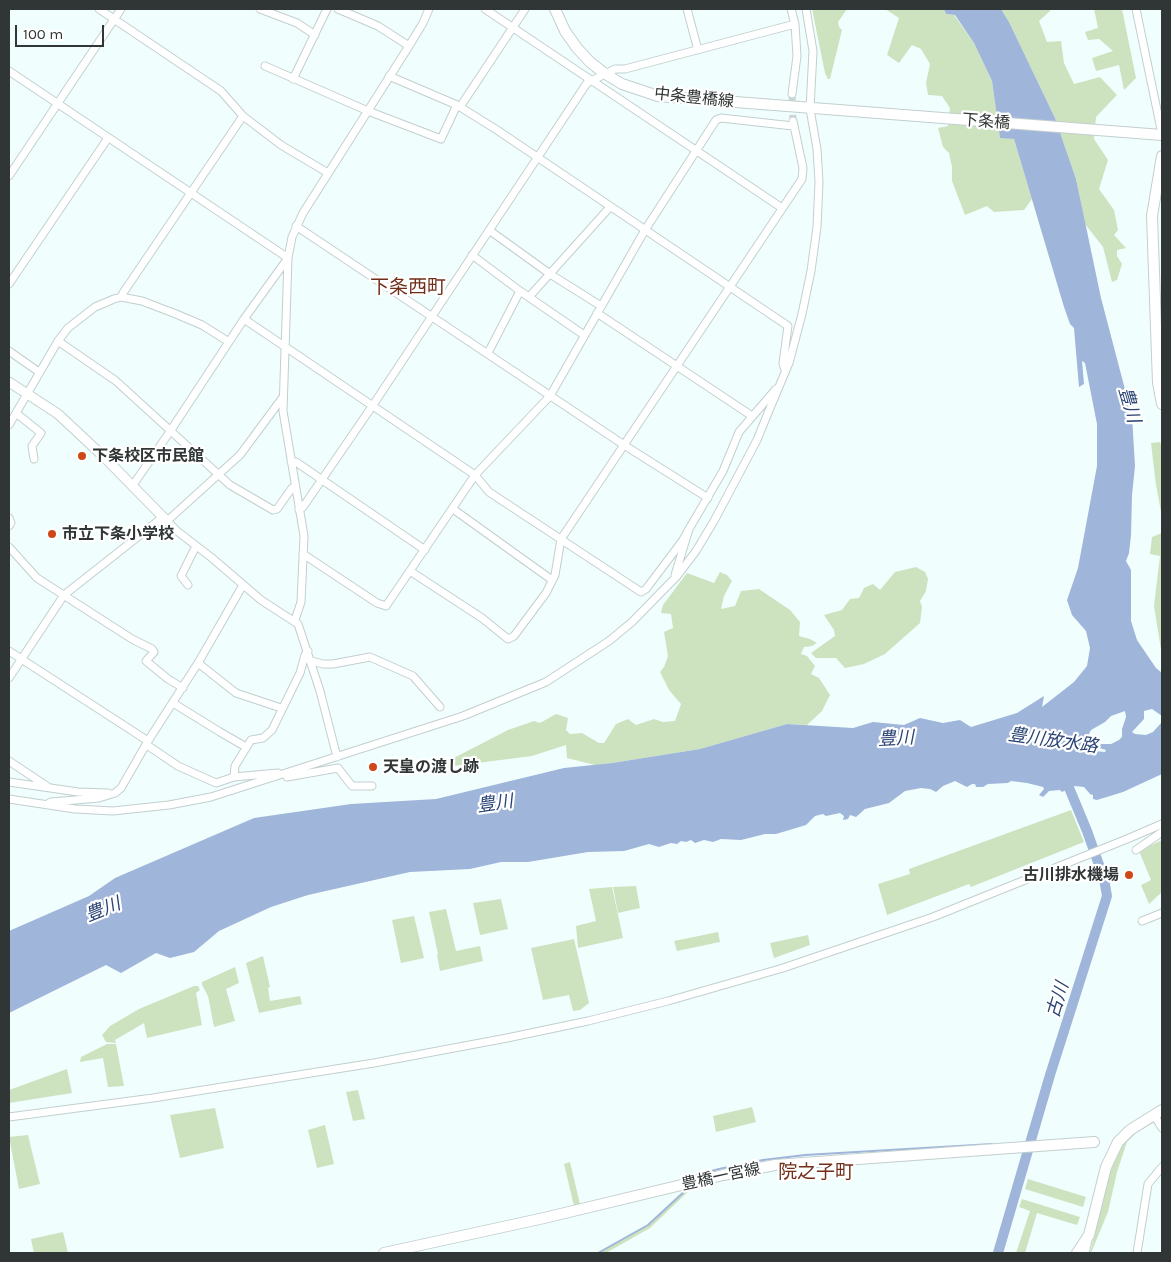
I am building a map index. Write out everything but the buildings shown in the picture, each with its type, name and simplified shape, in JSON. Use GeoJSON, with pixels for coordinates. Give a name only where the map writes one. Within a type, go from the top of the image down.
{"type":"FeatureCollection","features":[{"type":"Feature","properties":{"kind":"main road","name":"中条豊橋線"},"geometry":{"type":"LineString","coordinates":[[555,9],[565,31],[577,48],[604,74],[622,84],[658,96],[810,109]]}},
{"type":"Feature","properties":{"kind":"main road","name":"下条橋"},"geometry":{"type":"LineString","coordinates":[[810,109],[1162,134]]}},
{"type":"Feature","properties":{"kind":"main road"},"geometry":{"type":"LineString","coordinates":[[1162,156],[1152,216],[1158,383],[1162,404]]}},
{"type":"Feature","properties":{"kind":"main road"},"geometry":{"type":"LineString","coordinates":[[1077,1253],[1089,1235],[1106,1167],[1118,1142],[1125,1133],[1158,1112]]}},
{"type":"Feature","properties":{"kind":"main road","name":"豊橋一宮線"},"geometry":{"type":"LineString","coordinates":[[384,1253],[774,1165],[1094,1142]]}},
{"type":"Feature","properties":{"kind":"street"},"geometry":{"type":"LineString","coordinates":[[99,9],[221,91],[243,116],[281,145],[328,173]]}},
{"type":"Feature","properties":{"kind":"street"},"geometry":{"type":"LineString","coordinates":[[9,176],[121,9]]}},
{"type":"Feature","properties":{"kind":"street"},"geometry":{"type":"LineString","coordinates":[[260,9],[297,22],[315,35]]}},
{"type":"Feature","properties":{"kind":"street"},"geometry":{"type":"LineString","coordinates":[[293,79],[327,9]]}},
{"type":"Feature","properties":{"kind":"street"},"geometry":{"type":"LineString","coordinates":[[338,9],[378,26],[410,46]]}},
{"type":"Feature","properties":{"kind":"street"},"geometry":{"type":"LineString","coordinates":[[295,620],[301,602],[304,536],[283,411],[288,258],[292,237],[296,226],[328,173],[410,46],[429,9]]}},
{"type":"Feature","properties":{"kind":"street"},"geometry":{"type":"LineString","coordinates":[[485,9],[782,208]]}},
{"type":"Feature","properties":{"kind":"street"},"geometry":{"type":"LineString","coordinates":[[265,66],[368,111],[441,139],[458,106],[525,9]]}},
{"type":"Feature","properties":{"kind":"street"},"geometry":{"type":"LineString","coordinates":[[687,9],[698,50]]}},
{"type":"Feature","properties":{"kind":"street"},"geometry":{"type":"LineString","coordinates":[[791,9],[795,24],[797,56],[792,94]]}},
{"type":"Feature","properties":{"kind":"street"},"geometry":{"type":"LineString","coordinates":[[9,799],[75,809],[114,811],[169,805],[211,797],[463,716],[546,682],[609,641],[632,622],[674,579],[696,551],[714,521],[757,440],[781,383],[802,314],[811,271],[817,227],[817,149],[810,109],[813,51],[806,9]]}},
{"type":"Feature","properties":{"kind":"street"},"geometry":{"type":"LineString","coordinates":[[1136,9],[1162,134]]}},
{"type":"Feature","properties":{"kind":"street"},"geometry":{"type":"LineString","coordinates":[[299,510],[322,480],[587,83],[615,69],[625,69],[795,24]]}},
{"type":"Feature","properties":{"kind":"street"},"geometry":{"type":"LineString","coordinates":[[9,71],[288,258]]}},
{"type":"Feature","properties":{"kind":"street"},"geometry":{"type":"LineString","coordinates":[[389,76],[458,106],[538,157],[788,326],[783,363],[785,370]]}},
{"type":"Feature","properties":{"kind":"street"},"geometry":{"type":"LineString","coordinates":[[121,297],[243,116]]}},
{"type":"Feature","properties":{"kind":"street"},"geometry":{"type":"LineString","coordinates":[[304,554],[377,603],[386,606],[475,474],[550,396],[645,230],[716,120],[721,118],[793,124],[803,168],[802,179],[562,539],[555,574],[546,593],[514,636],[508,638],[482,618],[410,571]]}},
{"type":"Feature","properties":{"kind":"street"},"geometry":{"type":"LineString","coordinates":[[9,284],[108,138]]}},
{"type":"Feature","properties":{"kind":"street"},"geometry":{"type":"LineString","coordinates":[[529,297],[610,207]]}},
{"type":"Feature","properties":{"kind":"street"},"geometry":{"type":"LineString","coordinates":[[296,226],[624,445],[708,498]]}},
{"type":"Feature","properties":{"kind":"street"},"geometry":{"type":"LineString","coordinates":[[489,230],[677,367],[752,416]]}},
{"type":"Feature","properties":{"kind":"street"},"geometry":{"type":"LineString","coordinates":[[472,255],[520,292],[584,335]]}},
{"type":"Feature","properties":{"kind":"street"},"geometry":{"type":"LineString","coordinates":[[132,485],[171,430],[244,318],[288,258]]}},
{"type":"Feature","properties":{"kind":"street"},"geometry":{"type":"LineString","coordinates":[[488,353],[520,292]]}},
{"type":"Feature","properties":{"kind":"street"},"geometry":{"type":"LineString","coordinates":[[9,425],[39,372],[68,328],[95,307],[121,297],[142,301],[176,314],[202,326],[229,342]]}},
{"type":"Feature","properties":{"kind":"street"},"geometry":{"type":"LineString","coordinates":[[244,318],[475,474],[489,492],[641,592],[646,589],[683,540],[723,471],[739,432],[781,383]]}},
{"type":"Feature","properties":{"kind":"street"},"geometry":{"type":"LineString","coordinates":[[58,341],[116,381],[230,485],[273,510],[295,487]]}},
{"type":"Feature","properties":{"kind":"street"},"geometry":{"type":"LineString","coordinates":[[9,350],[39,372]]}},
{"type":"Feature","properties":{"kind":"street"},"geometry":{"type":"LineString","coordinates":[[9,382],[58,414],[177,531],[275,610],[295,620],[301,628],[337,757]]}},
{"type":"Feature","properties":{"kind":"street"},"geometry":{"type":"LineString","coordinates":[[1158,383],[1162,393]]}},
{"type":"Feature","properties":{"kind":"street"},"geometry":{"type":"LineString","coordinates":[[9,678],[64,595],[165,519],[240,455],[284,396]]}},
{"type":"Feature","properties":{"kind":"street"},"geometry":{"type":"LineString","coordinates":[[16,412],[41,433],[32,446],[34,459]]}},
{"type":"Feature","properties":{"kind":"street"},"geometry":{"type":"LineString","coordinates":[[291,462],[296,462],[425,550]]}},
{"type":"Feature","properties":{"kind":"street"},"geometry":{"type":"LineString","coordinates":[[452,509],[552,580]]}},
{"type":"Feature","properties":{"kind":"street"},"geometry":{"type":"LineString","coordinates":[[9,518],[11,523],[9,526]]}},
{"type":"Feature","properties":{"kind":"street"},"geometry":{"type":"LineString","coordinates":[[674,579],[689,529]]}},
{"type":"Feature","properties":{"kind":"street"},"geometry":{"type":"LineString","coordinates":[[188,585],[181,576],[196,546]]}},
{"type":"Feature","properties":{"kind":"street"},"geometry":{"type":"LineString","coordinates":[[9,547],[37,578],[132,639],[152,648],[154,652],[146,661],[168,679],[184,688]]}},
{"type":"Feature","properties":{"kind":"street"},"geometry":{"type":"LineString","coordinates":[[46,805],[51,802],[99,798],[113,794],[121,788],[184,688],[243,585]]}},
{"type":"Feature","properties":{"kind":"street"},"geometry":{"type":"LineString","coordinates":[[9,650],[148,743],[178,766],[209,781],[216,783],[234,778],[278,773],[283,778],[338,768],[352,786],[372,786]]}},
{"type":"Feature","properties":{"kind":"street"},"geometry":{"type":"LineString","coordinates":[[234,778],[235,766],[251,740],[263,738],[268,734],[300,673],[308,651]]}},
{"type":"Feature","properties":{"kind":"street"},"geometry":{"type":"LineString","coordinates":[[310,661],[333,664],[370,658],[413,676],[440,708]]}},
{"type":"Feature","properties":{"kind":"street"},"geometry":{"type":"LineString","coordinates":[[198,663],[236,693],[281,708]]}},
{"type":"Feature","properties":{"kind":"street"},"geometry":{"type":"LineString","coordinates":[[174,702],[246,747]]}},
{"type":"Feature","properties":{"kind":"street"},"geometry":{"type":"LineString","coordinates":[[9,760],[50,789]]}},
{"type":"Feature","properties":{"kind":"street"},"geometry":{"type":"LineString","coordinates":[[9,782],[50,789],[113,794]]}},
{"type":"Feature","properties":{"kind":"street"},"geometry":{"type":"LineString","coordinates":[[9,1117],[153,1098],[374,1063],[588,1021],[668,1001],[783,968],[933,917],[1127,840],[1162,824]]}},
{"type":"Feature","properties":{"kind":"street"},"geometry":{"type":"LineString","coordinates":[[1136,850],[1162,832]]}},
{"type":"Feature","properties":{"kind":"street"},"geometry":{"type":"LineString","coordinates":[[1142,921],[1161,916]]}},
{"type":"Feature","properties":{"kind":"street"},"geometry":{"type":"LineString","coordinates":[[1158,1112],[1162,1128]]}},
{"type":"Feature","properties":{"kind":"street"},"geometry":{"type":"LineString","coordinates":[[1137,1253],[1148,1186],[1162,1167]]}},
{"type":"Feature","properties":{"kind":"street"},"geometry":{"type":"LineString","coordinates":[[1085,1253],[1089,1235]]}},
{"type":"Feature","properties":{"kind":"green space"},"geometry":{"type":"Polygon","coordinates":[[[812,9],[847,9],[838,22],[842,30],[830,79],[828,79],[825,73],[812,9]]]}},
{"type":"Feature","properties":{"kind":"green space"},"geometry":{"type":"Polygon","coordinates":[[[885,9],[944,9],[946,14],[954,15],[974,43],[992,81],[1000,137],[1014,139],[1032,199],[1024,210],[994,212],[987,206],[965,215],[952,181],[949,153],[943,147],[938,128],[948,126],[950,108],[942,96],[928,95],[926,83],[930,64],[921,49],[912,45],[899,63],[887,55],[899,18],[885,9]]]}},
{"type":"Feature","properties":{"kind":"green space"},"geometry":{"type":"Polygon","coordinates":[[[1001,9],[1050,9],[1039,21],[1047,42],[1061,41],[1064,63],[1074,84],[1100,77],[1117,95],[1096,117],[1094,139],[1108,160],[1099,189],[1114,210],[1118,230],[1114,235],[1126,248],[1117,250],[1117,256],[1122,264],[1117,280],[1112,282],[1103,247],[1085,224],[1076,179],[1055,118],[1001,9]]]}},
{"type":"Feature","properties":{"kind":"green space"},"geometry":{"type":"Polygon","coordinates":[[[1094,9],[1122,9],[1136,78],[1124,90],[1119,65],[1096,71],[1092,58],[1113,51],[1099,39],[1088,40],[1085,32],[1098,28],[1094,9]]]}},
{"type":"Feature","properties":{"kind":"green space"},"geometry":{"type":"Polygon","coordinates":[[[1160,442],[1162,448],[1162,517],[1151,443],[1160,442]]]}},
{"type":"Feature","properties":{"kind":"green space"},"geometry":{"type":"Polygon","coordinates":[[[1162,533],[1162,656],[1154,606],[1160,556],[1150,554],[1152,537],[1162,533]]]}},
{"type":"Feature","properties":{"kind":"green space"},"geometry":{"type":"Polygon","coordinates":[[[916,567],[925,572],[928,579],[926,591],[920,601],[922,607],[920,623],[885,654],[864,664],[845,668],[836,658],[816,658],[811,653],[835,636],[834,630],[824,615],[842,610],[850,599],[859,598],[864,588],[873,584],[880,590],[895,572],[916,567]]]}},
{"type":"Feature","properties":{"kind":"green space"},"geometry":{"type":"Polygon","coordinates":[[[720,572],[727,575],[732,581],[724,596],[721,609],[735,606],[741,591],[759,589],[790,610],[800,622],[799,636],[817,643],[804,647],[801,654],[807,656],[815,666],[811,674],[819,678],[830,695],[822,711],[807,725],[787,724],[700,749],[595,765],[567,758],[566,745],[532,756],[446,767],[440,765],[508,730],[534,721],[540,723],[556,714],[568,718],[566,730],[570,734],[582,733],[599,743],[604,743],[616,724],[628,719],[636,725],[654,719],[663,722],[675,721],[681,704],[669,690],[660,672],[668,656],[664,632],[673,628],[671,614],[661,613],[663,605],[687,573],[714,583],[720,572]]]}},
{"type":"Feature","properties":{"kind":"green space"},"geometry":{"type":"Polygon","coordinates":[[[1071,810],[1084,842],[971,887],[969,884],[887,915],[878,884],[910,874],[909,869],[1071,810]]]}},
{"type":"Feature","properties":{"kind":"green space"},"geometry":{"type":"Polygon","coordinates":[[[1162,840],[1162,892],[1149,904],[1141,885],[1151,880],[1139,851],[1162,840]]]}},
{"type":"Feature","properties":{"kind":"green space"},"geometry":{"type":"Polygon","coordinates":[[[636,886],[640,908],[618,913],[613,887],[636,886]]]}},
{"type":"Feature","properties":{"kind":"green space"},"geometry":{"type":"Polygon","coordinates":[[[612,887],[623,938],[578,948],[576,926],[596,921],[589,889],[612,887]]]}},
{"type":"Feature","properties":{"kind":"green space"},"geometry":{"type":"Polygon","coordinates":[[[501,899],[508,929],[480,935],[473,903],[501,899]]]}},
{"type":"Feature","properties":{"kind":"green space"},"geometry":{"type":"Polygon","coordinates":[[[446,909],[456,951],[480,946],[483,961],[440,971],[429,912],[446,909]]]}},
{"type":"Feature","properties":{"kind":"green space"},"geometry":{"type":"Polygon","coordinates":[[[414,916],[424,958],[401,963],[392,920],[414,916]]]}},
{"type":"Feature","properties":{"kind":"green space"},"geometry":{"type":"Polygon","coordinates":[[[718,932],[720,942],[677,951],[674,941],[718,932]]]}},
{"type":"Feature","properties":{"kind":"green space"},"geometry":{"type":"Polygon","coordinates":[[[808,935],[810,945],[774,958],[770,943],[808,935]]]}},
{"type":"Feature","properties":{"kind":"green space"},"geometry":{"type":"Polygon","coordinates":[[[574,939],[589,1003],[580,1010],[573,1011],[569,995],[543,1000],[531,948],[574,939]]]}},
{"type":"Feature","properties":{"kind":"green space"},"geometry":{"type":"Polygon","coordinates":[[[263,956],[270,987],[268,988],[270,1001],[300,996],[302,1004],[259,1013],[246,963],[263,956]]]}},
{"type":"Feature","properties":{"kind":"green space"},"geometry":{"type":"Polygon","coordinates":[[[235,967],[239,983],[226,989],[235,1021],[214,1027],[208,996],[202,982],[235,967]]]}},
{"type":"Feature","properties":{"kind":"green space"},"geometry":{"type":"Polygon","coordinates":[[[198,986],[200,990],[196,993],[202,1025],[147,1038],[144,1023],[115,1040],[116,1043],[106,1042],[102,1035],[110,1026],[139,1009],[198,986]]]}},
{"type":"Feature","properties":{"kind":"green space"},"geometry":{"type":"Polygon","coordinates":[[[107,1044],[116,1044],[124,1086],[108,1087],[103,1058],[80,1062],[81,1057],[107,1044]]]}},
{"type":"Feature","properties":{"kind":"green space"},"geometry":{"type":"Polygon","coordinates":[[[67,1069],[72,1093],[9,1103],[9,1090],[67,1069]]]}},
{"type":"Feature","properties":{"kind":"green space"},"geometry":{"type":"Polygon","coordinates":[[[358,1090],[365,1119],[353,1121],[346,1092],[358,1090]]]}},
{"type":"Feature","properties":{"kind":"green space"},"geometry":{"type":"Polygon","coordinates":[[[752,1107],[756,1122],[716,1132],[713,1116],[752,1107]]]}},
{"type":"Feature","properties":{"kind":"green space"},"geometry":{"type":"Polygon","coordinates":[[[215,1108],[224,1148],[180,1158],[170,1115],[215,1108]]]}},
{"type":"Feature","properties":{"kind":"green space"},"geometry":{"type":"Polygon","coordinates":[[[1154,1120],[1155,1122],[1136,1133],[1127,1142],[1117,1172],[1108,1212],[1090,1253],[1106,1184],[1122,1141],[1154,1120]]]}},
{"type":"Feature","properties":{"kind":"green space"},"geometry":{"type":"Polygon","coordinates":[[[325,1125],[334,1164],[317,1168],[308,1130],[325,1125]]]}},
{"type":"Feature","properties":{"kind":"green space"},"geometry":{"type":"Polygon","coordinates":[[[28,1135],[40,1184],[19,1189],[9,1137],[28,1135]]]}},
{"type":"Feature","properties":{"kind":"green space"},"geometry":{"type":"Polygon","coordinates":[[[570,1162],[580,1204],[574,1206],[564,1164],[570,1162]]]}},
{"type":"Feature","properties":{"kind":"green space"},"geometry":{"type":"Polygon","coordinates":[[[1028,1179],[1086,1197],[1083,1207],[1025,1189],[1028,1179]]]}},
{"type":"Feature","properties":{"kind":"green space"},"geometry":{"type":"Polygon","coordinates":[[[695,1185],[650,1228],[606,1253],[599,1253],[648,1225],[687,1187],[695,1185]]]}},
{"type":"Feature","properties":{"kind":"green space"},"geometry":{"type":"Polygon","coordinates":[[[1022,1199],[1080,1217],[1077,1225],[1037,1213],[1025,1253],[1016,1253],[1030,1211],[1019,1207],[1022,1199]]]}},
{"type":"Feature","properties":{"kind":"green space"},"geometry":{"type":"Polygon","coordinates":[[[63,1232],[68,1253],[34,1253],[31,1239],[63,1232]]]}},
{"type":"Feature","properties":{"kind":"water"},"geometry":{"type":"Polygon","coordinates":[[[944,9],[1001,9],[1055,118],[1076,179],[1101,298],[1132,416],[1135,466],[1131,535],[1126,561],[1131,570],[1131,621],[1137,640],[1156,668],[1162,673],[1162,716],[1152,709],[1144,711],[1144,719],[1132,732],[1146,735],[1153,732],[1162,722],[1162,774],[1123,792],[1097,800],[1093,799],[1093,795],[1084,787],[1074,786],[1062,792],[1060,790],[1049,791],[1043,797],[1039,795],[1044,789],[1043,787],[1027,783],[1011,781],[1008,783],[988,784],[983,787],[976,787],[975,784],[972,784],[967,787],[955,781],[943,786],[936,792],[921,788],[905,791],[889,803],[865,809],[856,817],[850,815],[848,819],[843,820],[844,816],[840,813],[826,816],[823,814],[815,816],[806,825],[776,834],[765,834],[741,840],[721,839],[713,842],[704,840],[695,843],[691,840],[659,847],[649,844],[624,851],[588,852],[528,862],[501,862],[470,869],[410,872],[308,895],[271,907],[219,931],[194,952],[170,958],[156,953],[121,973],[106,965],[9,1013],[9,931],[89,896],[115,878],[254,818],[351,804],[436,799],[564,768],[612,763],[700,749],[787,724],[853,728],[873,722],[904,725],[920,718],[943,723],[960,720],[971,727],[1017,713],[1044,696],[1042,707],[1074,682],[1087,666],[1090,648],[1086,631],[1072,615],[1067,600],[1078,568],[1097,466],[1097,424],[1085,363],[1082,361],[1084,384],[1079,387],[1074,328],[1070,324],[1064,307],[1014,139],[1000,138],[992,81],[974,43],[955,15],[946,14],[944,9]],[[1125,711],[1111,716],[1091,730],[1084,744],[1084,750],[1105,752],[1106,750],[1099,748],[1101,744],[1111,744],[1122,737],[1122,729],[1126,717],[1125,711]]]}},
{"type":"Feature","properties":{"kind":"waterway","name":"古川"},"geometry":{"type":"LineString","coordinates":[[998,1253],[1050,1075],[1107,896],[1104,879],[1087,831],[1065,778]]}},
{"type":"Feature","properties":{"kind":"waterway"},"geometry":{"type":"LineString","coordinates":[[686,1180],[686,1178],[719,1169],[763,1160],[805,1155],[992,1144]]}},
{"type":"Feature","properties":{"kind":"waterway"},"geometry":{"type":"LineString","coordinates":[[598,1253],[648,1225],[687,1187]]}},
{"type":"Feature","properties":{"kind":"tunnel"},"geometry":{"type":"LineString","coordinates":[[792,94],[793,121]]}},
{"type":"Feature","properties":{"kind":"place","name":"下条校区市民館"},"geometry":{"type":"Point","coordinates":[82,456]}},
{"type":"Feature","properties":{"kind":"place","name":"市立下条小学校"},"geometry":{"type":"Point","coordinates":[52,534]}},
{"type":"Feature","properties":{"kind":"place","name":"天皇の渡し跡"},"geometry":{"type":"Point","coordinates":[373,767]}},
{"type":"Feature","properties":{"kind":"place","name":"古川排水機場"},"geometry":{"type":"Point","coordinates":[1129,875]}},
{"type":"Feature","properties":{"kind":"district","name":"下条西町"},"geometry":{"type":"Point","coordinates":[408,288]}},
{"type":"Feature","properties":{"kind":"district","name":"院之子町"},"geometry":{"type":"Point","coordinates":[816,1173]}},
{"type":"Feature","properties":{"kind":"water label","name":"豊川"},"geometry":{"type":"Point","coordinates":[1129,405]}},
{"type":"Feature","properties":{"kind":"water label","name":"豊川"},"geometry":{"type":"Point","coordinates":[896,739]}},
{"type":"Feature","properties":{"kind":"water label","name":"豊川放水路"},"geometry":{"type":"Point","coordinates":[1053,741]}},
{"type":"Feature","properties":{"kind":"water label","name":"豊川"},"geometry":{"type":"Point","coordinates":[495,804]}},
{"type":"Feature","properties":{"kind":"water label","name":"豊川"},"geometry":{"type":"Point","coordinates":[103,910]}}]}
